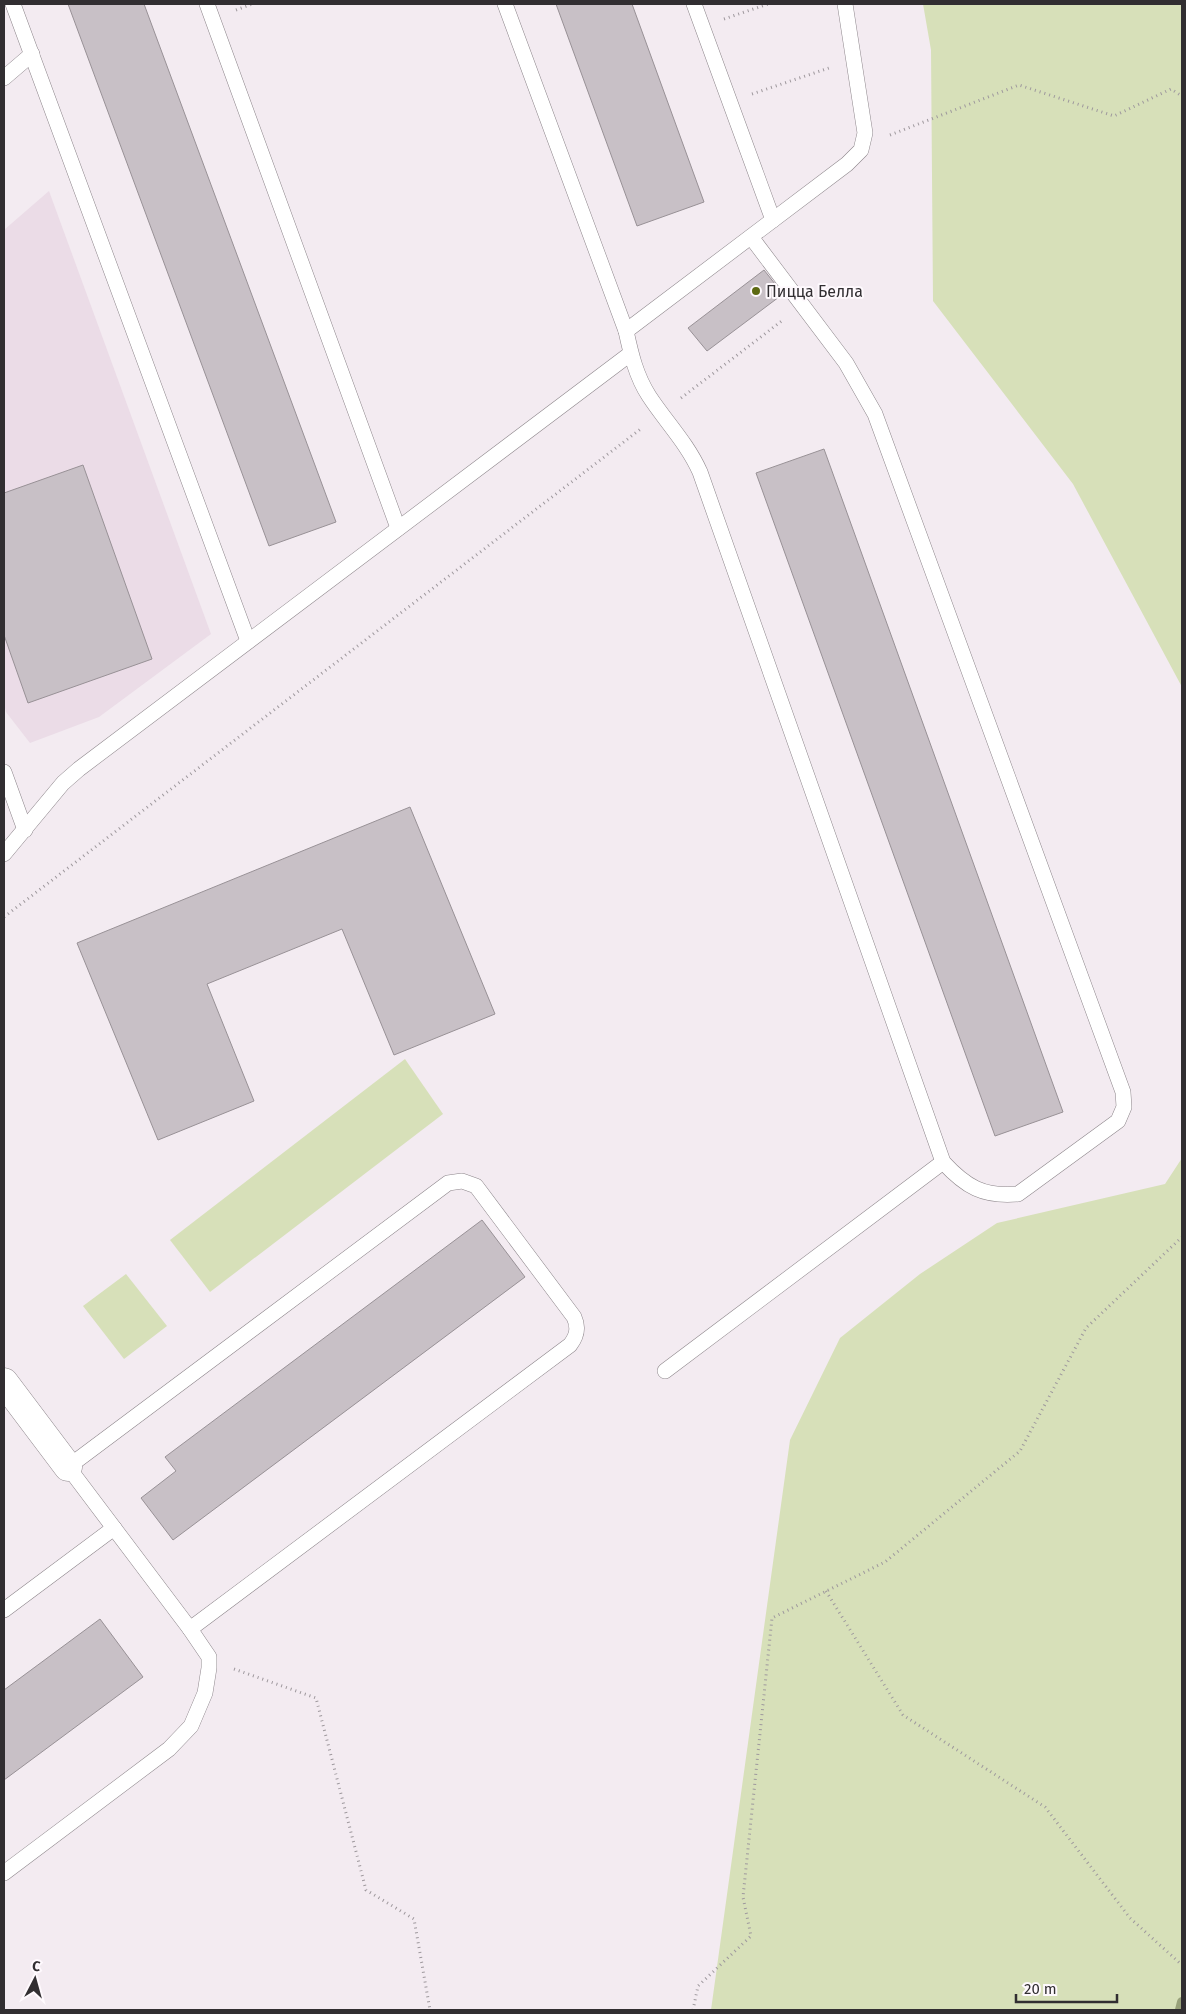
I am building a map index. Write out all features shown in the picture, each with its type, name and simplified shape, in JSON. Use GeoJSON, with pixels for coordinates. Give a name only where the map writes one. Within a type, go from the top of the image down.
{"type":"FeatureCollection","features":[{"type":"Feature","properties":{"kind":"street"},"geometry":{"type":"LineString","coordinates":[[4,1382],[68,1468]]}},
{"type":"Feature","properties":{"kind":"lane"},"geometry":{"type":"LineString","coordinates":[[13,4],[248,642]]}},
{"type":"Feature","properties":{"kind":"lane"},"geometry":{"type":"LineString","coordinates":[[207,4],[398,528]]}},
{"type":"Feature","properties":{"kind":"lane"},"geometry":{"type":"LineString","coordinates":[[505,4],[626,331],[630,354],[640,379],[662,413],[683,440],[700,472],[944,1162],[958,1178],[974,1189],[1003,1196],[1018,1194],[1118,1121],[1125,1099],[875,414],[846,362],[751,237]]}},
{"type":"Feature","properties":{"kind":"lane"},"geometry":{"type":"LineString","coordinates":[[694,4],[773,220]]}},
{"type":"Feature","properties":{"kind":"lane"},"geometry":{"type":"LineString","coordinates":[[626,331],[856,157],[863,145],[865,133],[846,4]]}},
{"type":"Feature","properties":{"kind":"lane"},"geometry":{"type":"LineString","coordinates":[[4,78],[32,54]]}},
{"type":"Feature","properties":{"kind":"lane"},"geometry":{"type":"LineString","coordinates":[[4,854],[63,783],[78,769],[630,354]]}},
{"type":"Feature","properties":{"kind":"lane"},"geometry":{"type":"LineString","coordinates":[[4,772],[25,830]]}},
{"type":"Feature","properties":{"kind":"lane"},"geometry":{"type":"LineString","coordinates":[[665,1371],[944,1162]]}},
{"type":"Feature","properties":{"kind":"lane"},"geometry":{"type":"LineString","coordinates":[[4,1873],[169,1749],[191,1726],[205,1693],[210,1661],[207,1652],[68,1468],[448,1183],[462,1181],[476,1186],[574,1317],[577,1325],[575,1339],[562,1351],[190,1629]]}},
{"type":"Feature","properties":{"kind":"lane"},"geometry":{"type":"LineString","coordinates":[[4,1610],[114,1528]]}},
{"type":"Feature","properties":{"kind":"path"},"geometry":{"type":"LineString","coordinates":[[702,26],[768,4]]}},
{"type":"Feature","properties":{"kind":"path"},"geometry":{"type":"LineString","coordinates":[[730,102],[854,59]]}},
{"type":"Feature","properties":{"kind":"path"},"geometry":{"type":"LineString","coordinates":[[863,145],[1019,85],[1114,116],[1171,90],[1182,96]]}},
{"type":"Feature","properties":{"kind":"path"},"geometry":{"type":"LineString","coordinates":[[4,917],[802,305]]}},
{"type":"Feature","properties":{"kind":"path"},"geometry":{"type":"LineString","coordinates":[[693,2010],[698,1986],[751,1936],[743,1896],[772,1618],[885,1562],[1020,1451],[1086,1328],[1182,1237]]}},
{"type":"Feature","properties":{"kind":"path"},"geometry":{"type":"LineString","coordinates":[[826,1591],[903,1715],[1045,1807],[1130,1918],[1182,1965]]}},
{"type":"Feature","properties":{"kind":"path"},"geometry":{"type":"LineString","coordinates":[[210,1661],[316,1698],[366,1890],[414,1919],[430,2010]]}},
{"type":"Feature","properties":{"kind":"shaded area"},"geometry":{"type":"Polygon","coordinates":[[[49,191],[211,634],[99,717],[30,743],[6,712],[4,704],[4,230],[49,191]]]}},
{"type":"Feature","properties":{"kind":"green space"},"geometry":{"type":"Polygon","coordinates":[[[923,4],[1182,4],[1182,687],[1073,484],[933,301],[931,50],[923,4]]]}},
{"type":"Feature","properties":{"kind":"green space"},"geometry":{"type":"Polygon","coordinates":[[[405,1059],[443,1114],[210,1292],[170,1240],[405,1059]]]}},
{"type":"Feature","properties":{"kind":"green space"},"geometry":{"type":"Polygon","coordinates":[[[1182,1158],[1182,2010],[711,2010],[790,1440],[840,1338],[920,1274],[997,1223],[1165,1184],[1182,1158]]]}},
{"type":"Feature","properties":{"kind":"green space"},"geometry":{"type":"Polygon","coordinates":[[[126,1274],[167,1326],[124,1359],[83,1306],[126,1274]]]}},
{"type":"Feature","properties":{"kind":"building"},"geometry":{"type":"Polygon","coordinates":[[[68,4],[144,4],[336,522],[269,546],[68,4]]]}},
{"type":"Feature","properties":{"kind":"building"},"geometry":{"type":"Polygon","coordinates":[[[556,4],[632,4],[704,202],[637,226],[556,4]]]}},
{"type":"Feature","properties":{"kind":"building"},"geometry":{"type":"Polygon","coordinates":[[[764,270],[783,294],[707,351],[688,328],[764,270]]]}},
{"type":"Feature","properties":{"kind":"building"},"geometry":{"type":"Polygon","coordinates":[[[824,449],[1063,1112],[995,1136],[756,473],[824,449]]]}},
{"type":"Feature","properties":{"kind":"building"},"geometry":{"type":"Polygon","coordinates":[[[83,465],[152,659],[28,703],[4,635],[4,493],[83,465]]]}},
{"type":"Feature","properties":{"kind":"building"},"geometry":{"type":"Polygon","coordinates":[[[410,807],[495,1014],[394,1055],[342,929],[207,984],[254,1101],[158,1140],[77,943],[410,807]]]}},
{"type":"Feature","properties":{"kind":"building"},"geometry":{"type":"Polygon","coordinates":[[[482,1220],[525,1277],[173,1540],[141,1498],[176,1471],[165,1457],[482,1220]]]}},
{"type":"Feature","properties":{"kind":"building"},"geometry":{"type":"Polygon","coordinates":[[[100,1619],[143,1677],[4,1780],[4,1690],[100,1619]]]}},
{"type":"Feature","properties":{"kind":"waterway"},"geometry":{"type":"LineString","coordinates":[[1180,2010],[1182,2002]]}},
{"type":"Feature","properties":{"kind":"place","name":"Пицца Белла"},"geometry":{"type":"Point","coordinates":[756,291]}}]}
